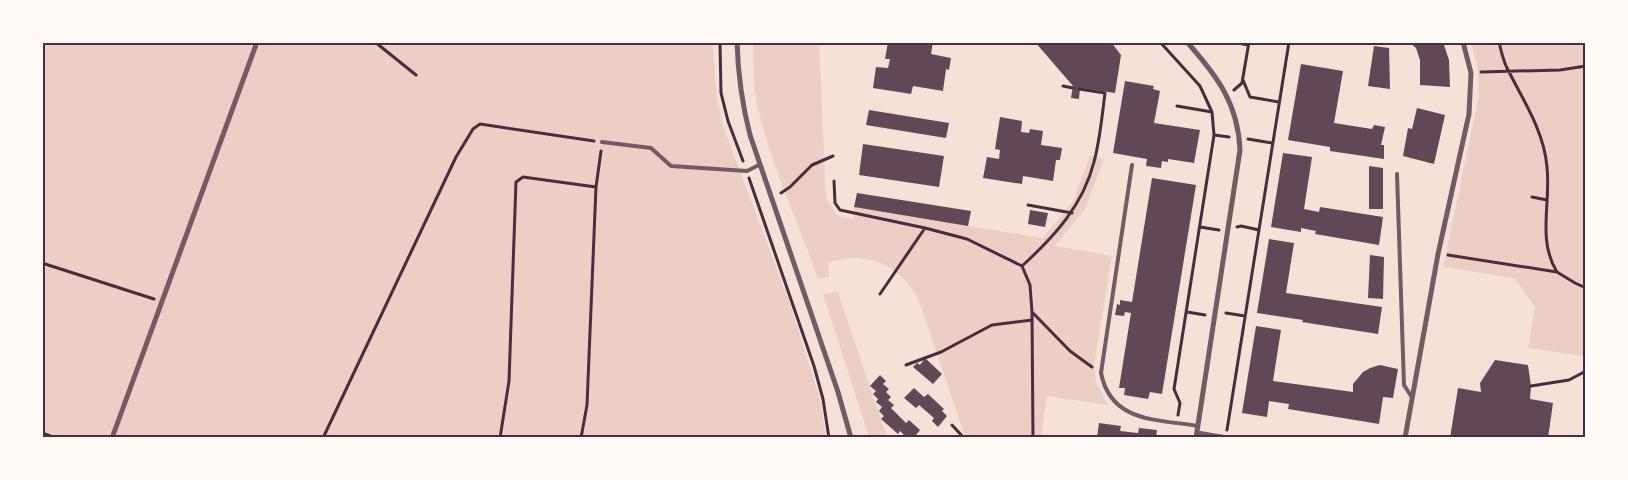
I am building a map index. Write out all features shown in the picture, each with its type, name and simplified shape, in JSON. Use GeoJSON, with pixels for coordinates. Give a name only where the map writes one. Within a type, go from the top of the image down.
{"type":"FeatureCollection","features":[{"type":"Feature","properties":{"kind":"street"},"geometry":{"type":"LineString","coordinates":[[112,438],[257,42]]}},
{"type":"Feature","properties":{"kind":"street"},"geometry":{"type":"LineString","coordinates":[[737,42],[742,105],[759,165],[838,392],[851,438]]}},
{"type":"Feature","properties":{"kind":"street"},"geometry":{"type":"LineString","coordinates":[[1187,42],[1216,77],[1227,95],[1236,118],[1240,150],[1197,435],[1227,437]]}},
{"type":"Feature","properties":{"kind":"street"},"geometry":{"type":"LineString","coordinates":[[1405,438],[1411,396],[1438,254],[1469,114],[1471,73],[1463,42]]}},
{"type":"Feature","properties":{"kind":"lane"},"geometry":{"type":"LineString","coordinates":[[602,142],[652,148],[671,166],[747,171],[759,165]]}},
{"type":"Feature","properties":{"kind":"lane"},"geometry":{"type":"LineString","coordinates":[[1132,165],[1100,373],[1112,399],[1134,416],[1198,426]]}},
{"type":"Feature","properties":{"kind":"lane"},"geometry":{"type":"LineString","coordinates":[[1397,174],[1404,385],[1411,396]]}},
{"type":"Feature","properties":{"kind":"path"},"geometry":{"type":"LineString","coordinates":[[375,42],[416,75]]}},
{"type":"Feature","properties":{"kind":"path"},"geometry":{"type":"LineString","coordinates":[[720,42],[721,93],[728,121],[814,366],[823,399],[829,438]]}},
{"type":"Feature","properties":{"kind":"path"},"geometry":{"type":"LineString","coordinates":[[1160,42],[1200,86],[1212,112],[1214,135],[1174,389],[1180,403],[1177,422]]}},
{"type":"Feature","properties":{"kind":"path"},"geometry":{"type":"LineString","coordinates":[[1227,95],[1240,86],[1243,79],[1248,44],[1233,42]]}},
{"type":"Feature","properties":{"kind":"path"},"geometry":{"type":"LineString","coordinates":[[1227,437],[1289,42]]}},
{"type":"Feature","properties":{"kind":"path"},"geometry":{"type":"LineString","coordinates":[[1499,42],[1508,70],[1534,119],[1543,142],[1548,169],[1546,246],[1550,260],[1557,272]]}},
{"type":"Feature","properties":{"kind":"path"},"geometry":{"type":"LineString","coordinates":[[1471,73],[1508,70],[1560,70],[1586,66]]}},
{"type":"Feature","properties":{"kind":"path"},"geometry":{"type":"LineString","coordinates":[[1243,79],[1250,97],[1279,102]]}},
{"type":"Feature","properties":{"kind":"path"},"geometry":{"type":"LineString","coordinates":[[1063,86],[1073,88]]}},
{"type":"Feature","properties":{"kind":"path"},"geometry":{"type":"LineString","coordinates":[[1022,266],[1072,213],[1087,185],[1095,161],[1105,93],[1079,89]]}},
{"type":"Feature","properties":{"kind":"path"},"geometry":{"type":"LineString","coordinates":[[1177,106],[1212,112]]}},
{"type":"Feature","properties":{"kind":"path"},"geometry":{"type":"LineString","coordinates":[[323,438],[456,157],[473,129],[480,124],[602,142],[596,188],[587,405],[581,438]]}},
{"type":"Feature","properties":{"kind":"path"},"geometry":{"type":"LineString","coordinates":[[758,205],[790,188],[812,165],[833,156]]}},
{"type":"Feature","properties":{"kind":"path"},"geometry":{"type":"LineString","coordinates":[[500,438],[509,381],[516,182],[523,177],[596,188]]}},
{"type":"Feature","properties":{"kind":"path"},"geometry":{"type":"LineString","coordinates":[[834,181],[835,203],[840,210],[967,239],[1022,266],[1030,285],[1032,312],[1033,438]]}},
{"type":"Feature","properties":{"kind":"path"},"geometry":{"type":"LineString","coordinates":[[1532,197],[1547,200]]}},
{"type":"Feature","properties":{"kind":"path"},"geometry":{"type":"LineString","coordinates":[[1028,205],[1072,213]]}},
{"type":"Feature","properties":{"kind":"path"},"geometry":{"type":"LineString","coordinates":[[880,294],[925,228]]}},
{"type":"Feature","properties":{"kind":"path"},"geometry":{"type":"LineString","coordinates":[[1438,254],[1557,272],[1586,288]]}},
{"type":"Feature","properties":{"kind":"path"},"geometry":{"type":"LineString","coordinates":[[42,263],[161,302]]}},
{"type":"Feature","properties":{"kind":"path"},"geometry":{"type":"LineString","coordinates":[[1032,312],[1070,351],[1100,373]]}},
{"type":"Feature","properties":{"kind":"path"},"geometry":{"type":"LineString","coordinates":[[906,365],[941,352],[992,325],[1032,320]]}},
{"type":"Feature","properties":{"kind":"path"},"geometry":{"type":"LineString","coordinates":[[1531,386],[1569,380],[1586,370]]}},
{"type":"Feature","properties":{"kind":"path"},"geometry":{"type":"LineString","coordinates":[[952,425],[964,438]]}},
{"type":"Feature","properties":{"kind":"path"},"geometry":{"type":"LineString","coordinates":[[42,434],[56,438]]}},
{"type":"Feature","properties":{"kind":"shaded area"},"geometry":{"type":"Polygon","coordinates":[[[42,43],[713,43],[716,92],[723,126],[788,298],[820,399],[826,437],[43,437],[42,43]]]}},
{"type":"Feature","properties":{"kind":"shaded area"},"geometry":{"type":"Polygon","coordinates":[[[753,43],[819,43],[826,198],[838,216],[853,219],[854,207],[1043,238],[1073,201],[1090,155],[1104,159],[1085,209],[1055,246],[1112,256],[1094,365],[1096,383],[1108,405],[1047,396],[1041,437],[965,437],[918,298],[907,282],[887,266],[870,260],[855,258],[828,262],[829,277],[818,279],[769,148],[757,104],[753,66],[753,43]]]}},
{"type":"Feature","properties":{"kind":"shaded area"},"geometry":{"type":"Polygon","coordinates":[[[1471,43],[1585,43],[1585,356],[1528,348],[1535,307],[1514,278],[1443,267],[1479,96],[1478,70],[1471,43]]]}},
{"type":"Feature","properties":{"kind":"shaded area"},"geometry":{"type":"Polygon","coordinates":[[[838,292],[887,437],[869,437],[823,294],[838,292]]]}},
{"type":"Feature","properties":{"kind":"building"},"geometry":{"type":"Polygon","coordinates":[[[888,42],[933,42],[931,54],[951,58],[949,70],[946,69],[943,91],[913,86],[911,94],[873,88],[876,67],[888,68],[890,59],[885,59],[888,42]]]}},
{"type":"Feature","properties":{"kind":"building"},"geometry":{"type":"Polygon","coordinates":[[[1035,42],[1111,42],[1121,55],[1115,93],[1080,88],[1079,99],[1071,98],[1073,86],[1035,42]]]}},
{"type":"Feature","properties":{"kind":"building"},"geometry":{"type":"Polygon","coordinates":[[[1409,42],[1443,42],[1449,60],[1450,87],[1420,85],[1420,60],[1416,48],[1409,42]]]}},
{"type":"Feature","properties":{"kind":"building"},"geometry":{"type":"Polygon","coordinates":[[[1374,46],[1389,48],[1390,89],[1368,86],[1374,46]]]}},
{"type":"Feature","properties":{"kind":"building"},"geometry":{"type":"Polygon","coordinates":[[[1301,64],[1343,71],[1334,123],[1372,129],[1374,125],[1385,127],[1381,145],[1384,145],[1384,159],[1330,151],[1330,147],[1288,140],[1301,64]]]}},
{"type":"Feature","properties":{"kind":"building"},"geometry":{"type":"Polygon","coordinates":[[[1125,81],[1154,86],[1153,89],[1160,91],[1154,123],[1200,130],[1194,163],[1168,159],[1168,162],[1162,161],[1161,168],[1146,166],[1147,159],[1113,153],[1125,81]]]}},
{"type":"Feature","properties":{"kind":"building"},"geometry":{"type":"Polygon","coordinates":[[[1417,108],[1445,115],[1434,164],[1403,156],[1408,128],[1412,129],[1417,108]]]}},
{"type":"Feature","properties":{"kind":"building"},"geometry":{"type":"Polygon","coordinates":[[[869,110],[949,123],[946,138],[866,125],[869,110]]]}},
{"type":"Feature","properties":{"kind":"building"},"geometry":{"type":"Polygon","coordinates":[[[1000,117],[1022,121],[1021,132],[1029,133],[1030,129],[1043,131],[1041,145],[1062,148],[1060,160],[1056,160],[1053,181],[1023,176],[1022,184],[983,178],[987,157],[999,159],[1000,150],[995,149],[1000,117]]]}},
{"type":"Feature","properties":{"kind":"building"},"geometry":{"type":"Polygon","coordinates":[[[863,144],[944,156],[939,187],[859,175],[863,144]]]}},
{"type":"Feature","properties":{"kind":"building"},"geometry":{"type":"Polygon","coordinates":[[[1283,153],[1312,157],[1304,209],[1319,212],[1320,207],[1383,217],[1379,245],[1315,234],[1316,231],[1301,228],[1301,232],[1271,227],[1283,153]]]}},
{"type":"Feature","properties":{"kind":"building"},"geometry":{"type":"Polygon","coordinates":[[[1369,166],[1383,168],[1383,209],[1369,209],[1369,166]]]}},
{"type":"Feature","properties":{"kind":"building"},"geometry":{"type":"Polygon","coordinates":[[[1152,178],[1196,185],[1162,394],[1150,392],[1148,399],[1124,395],[1125,388],[1119,388],[1131,313],[1125,312],[1124,316],[1115,315],[1117,304],[1120,305],[1120,300],[1132,302],[1152,178]]]}},
{"type":"Feature","properties":{"kind":"building"},"geometry":{"type":"Polygon","coordinates":[[[857,193],[971,211],[968,226],[854,207],[857,193]]]}},
{"type":"Feature","properties":{"kind":"building"},"geometry":{"type":"Polygon","coordinates":[[[1030,210],[1048,213],[1045,227],[1028,224],[1030,210]]]}},
{"type":"Feature","properties":{"kind":"building"},"geometry":{"type":"Polygon","coordinates":[[[1269,239],[1294,243],[1286,293],[1382,307],[1378,334],[1257,313],[1269,239]]]}},
{"type":"Feature","properties":{"kind":"building"},"geometry":{"type":"Polygon","coordinates":[[[1370,255],[1384,257],[1383,299],[1368,298],[1370,255]]]}},
{"type":"Feature","properties":{"kind":"building"},"geometry":{"type":"Polygon","coordinates":[[[1256,326],[1281,330],[1273,381],[1353,392],[1353,384],[1363,372],[1370,368],[1380,365],[1398,369],[1393,398],[1383,397],[1379,424],[1288,409],[1289,404],[1269,401],[1267,417],[1242,413],[1256,326]]]}},
{"type":"Feature","properties":{"kind":"building"},"geometry":{"type":"Polygon","coordinates":[[[925,358],[942,374],[933,384],[913,367],[917,363],[920,365],[925,358]]]}},
{"type":"Feature","properties":{"kind":"building"},"geometry":{"type":"Polygon","coordinates":[[[1495,360],[1528,365],[1531,386],[1530,399],[1553,403],[1548,438],[1450,438],[1458,388],[1481,392],[1480,383],[1495,360]]]}},
{"type":"Feature","properties":{"kind":"building"},"geometry":{"type":"Polygon","coordinates":[[[880,375],[886,381],[883,384],[889,389],[886,392],[891,397],[888,400],[894,405],[891,408],[906,423],[909,420],[920,430],[916,435],[919,438],[907,438],[900,431],[898,434],[881,419],[884,416],[879,411],[882,407],[876,402],[878,399],[873,394],[876,391],[870,386],[880,375]]]}},
{"type":"Feature","properties":{"kind":"building"},"geometry":{"type":"Polygon","coordinates":[[[914,388],[924,397],[928,394],[944,409],[942,411],[947,416],[938,427],[932,421],[934,418],[919,405],[916,408],[904,398],[914,388]]]}},
{"type":"Feature","properties":{"kind":"building"},"geometry":{"type":"Polygon","coordinates":[[[1099,423],[1121,426],[1120,431],[1138,433],[1139,428],[1157,430],[1156,438],[1097,438],[1099,423]]]}}]}
